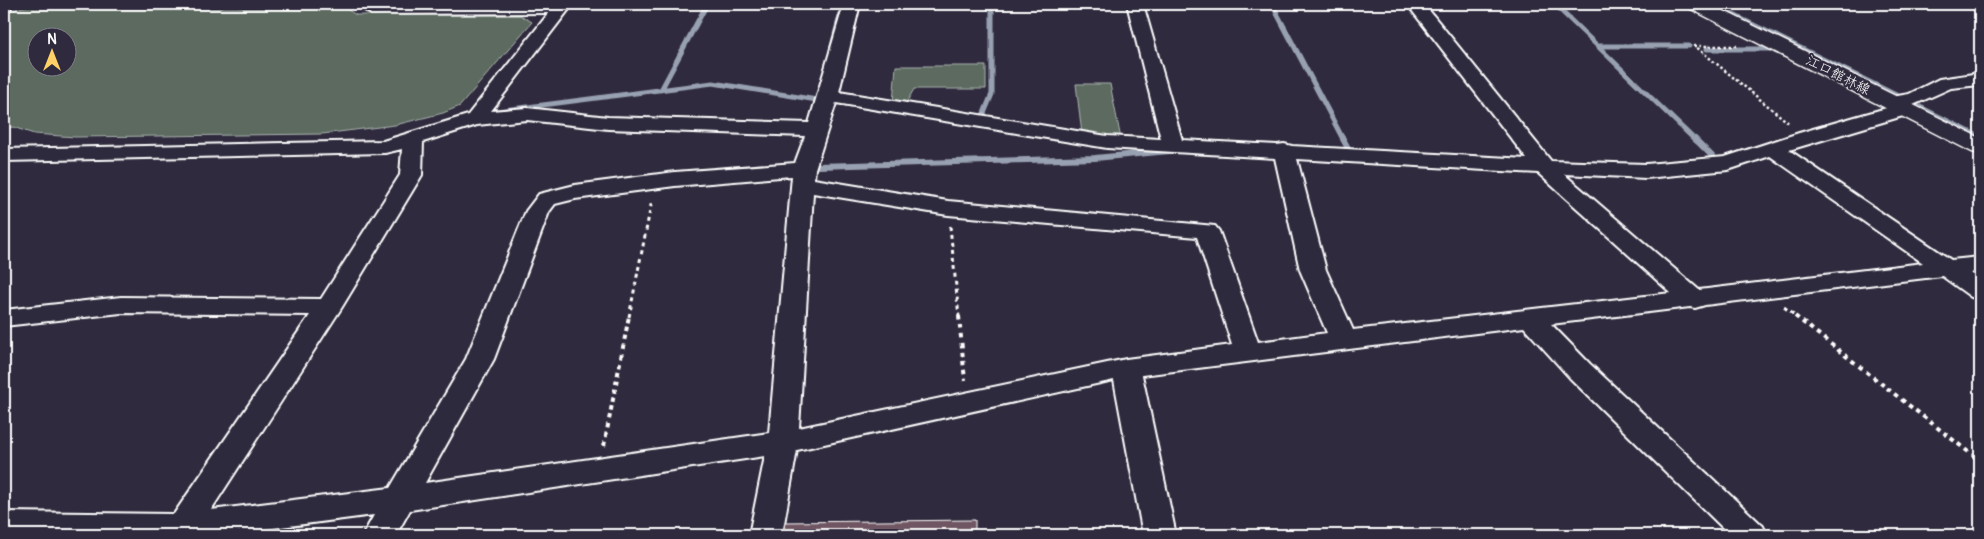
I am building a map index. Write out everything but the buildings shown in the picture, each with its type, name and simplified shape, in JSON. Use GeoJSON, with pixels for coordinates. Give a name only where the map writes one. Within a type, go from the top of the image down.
{"type":"FeatureCollection","features":[{"type":"Feature","properties":{"kind":"main road","name":"江口館林線"},"geometry":{"type":"LineString","coordinates":[[1696,4],[1980,146]]}},
{"type":"Feature","properties":{"kind":"street"},"geometry":{"type":"LineString","coordinates":[[766,535],[783,442],[803,176],[828,96],[852,4]]}},
{"type":"Feature","properties":{"kind":"street"},"geometry":{"type":"LineString","coordinates":[[1135,4],[1173,146]]}},
{"type":"Feature","properties":{"kind":"street"},"geometry":{"type":"LineString","coordinates":[[1415,4],[1544,167],[1695,300]]}},
{"type":"Feature","properties":{"kind":"street"},"geometry":{"type":"LineString","coordinates":[[475,120],[562,7]]}},
{"type":"Feature","properties":{"kind":"street"},"geometry":{"type":"LineString","coordinates":[[828,96],[1107,142],[1284,150],[1544,167],[1646,171],[1728,163],[1899,106],[1946,83],[1980,79]]}},
{"type":"Feature","properties":{"kind":"street"},"geometry":{"type":"LineString","coordinates":[[4,155],[385,147],[475,120],[527,114],[608,123],[761,130],[818,130]]}},
{"type":"Feature","properties":{"kind":"street"},"geometry":{"type":"LineString","coordinates":[[183,527],[329,308],[411,175],[413,139]]}},
{"type":"Feature","properties":{"kind":"street"},"geometry":{"type":"LineString","coordinates":[[1772,148],[1980,291]]}},
{"type":"Feature","properties":{"kind":"street"},"geometry":{"type":"LineString","coordinates":[[1284,150],[1312,270],[1344,340]]}},
{"type":"Feature","properties":{"kind":"street"},"geometry":{"type":"LineString","coordinates":[[379,535],[480,359],[538,211],[547,199],[575,192],[656,181],[803,176],[948,208],[1207,231],[1248,353]]}},
{"type":"Feature","properties":{"kind":"street"},"geometry":{"type":"LineString","coordinates":[[4,525],[183,527],[400,499],[783,442],[1126,368],[1980,264]]}},
{"type":"Feature","properties":{"kind":"street"},"geometry":{"type":"LineString","coordinates":[[4,318],[121,305],[329,308]]}},
{"type":"Feature","properties":{"kind":"street"},"geometry":{"type":"LineString","coordinates":[[1532,319],[1580,371],[1751,535]]}},
{"type":"Feature","properties":{"kind":"street"},"geometry":{"type":"LineString","coordinates":[[1126,368],[1160,535]]}},
{"type":"Feature","properties":{"kind":"lane"},"geometry":{"type":"LineString","coordinates":[[368,4],[364,7],[371,11],[464,7],[562,7]]}},
{"type":"Feature","properties":{"kind":"path"},"geometry":{"type":"LineString","coordinates":[[1779,45],[1694,46],[1806,137]]}},
{"type":"Feature","properties":{"kind":"path"},"geometry":{"type":"LineString","coordinates":[[600,469],[656,181]]}},
{"type":"Feature","properties":{"kind":"path"},"geometry":{"type":"LineString","coordinates":[[948,208],[967,402]]}},
{"type":"Feature","properties":{"kind":"path"},"geometry":{"type":"LineString","coordinates":[[1764,291],[1980,461]]}},
{"type":"Feature","properties":{"kind":"green space"},"geometry":{"type":"Polygon","coordinates":[[[35,4],[161,4],[165,8],[345,8],[356,15],[520,15],[532,22],[460,106],[443,113],[395,125],[322,134],[75,137],[34,134],[13,127],[4,129],[4,12],[35,4]]]}},
{"type":"Feature","properties":{"kind":"green space"},"geometry":{"type":"Polygon","coordinates":[[[896,66],[986,66],[986,89],[914,89],[905,105],[893,103],[896,66]]]}},
{"type":"Feature","properties":{"kind":"green space"},"geometry":{"type":"Polygon","coordinates":[[[1076,84],[1110,84],[1121,139],[1082,134],[1076,84]]]}},
{"type":"Feature","properties":{"kind":"waterway"},"geometry":{"type":"LineString","coordinates":[[661,90],[707,4]]}},
{"type":"Feature","properties":{"kind":"waterway"},"geometry":{"type":"LineString","coordinates":[[831,50],[843,4]]}},
{"type":"Feature","properties":{"kind":"waterway"},"geometry":{"type":"LineString","coordinates":[[982,118],[992,94],[992,4]]}},
{"type":"Feature","properties":{"kind":"waterway"},"geometry":{"type":"LineString","coordinates":[[1272,4],[1344,141]]}},
{"type":"Feature","properties":{"kind":"waterway"},"geometry":{"type":"LineString","coordinates":[[1554,4],[1696,141]]}},
{"type":"Feature","properties":{"kind":"waterway"},"geometry":{"type":"LineString","coordinates":[[1711,4],[1898,96]]}},
{"type":"Feature","properties":{"kind":"waterway"},"geometry":{"type":"LineString","coordinates":[[1598,46],[1689,46]]}},
{"type":"Feature","properties":{"kind":"waterway"},"geometry":{"type":"LineString","coordinates":[[1707,49],[1770,49],[1783,55]]}},
{"type":"Feature","properties":{"kind":"waterway"},"geometry":{"type":"LineString","coordinates":[[661,90],[713,83],[817,100],[819,92]]}},
{"type":"Feature","properties":{"kind":"waterway"},"geometry":{"type":"LineString","coordinates":[[495,103],[491,108],[497,111],[661,90]]}},
{"type":"Feature","properties":{"kind":"waterway"},"geometry":{"type":"LineString","coordinates":[[1916,105],[1980,137]]}},
{"type":"Feature","properties":{"kind":"waterway"},"geometry":{"type":"LineString","coordinates":[[1343,139],[1349,150]]}},
{"type":"Feature","properties":{"kind":"waterway"},"geometry":{"type":"LineString","coordinates":[[1695,139],[1714,158]]}},
{"type":"Feature","properties":{"kind":"waterway"},"geometry":{"type":"LineString","coordinates":[[818,166],[1095,158],[1169,151]]}}]}
